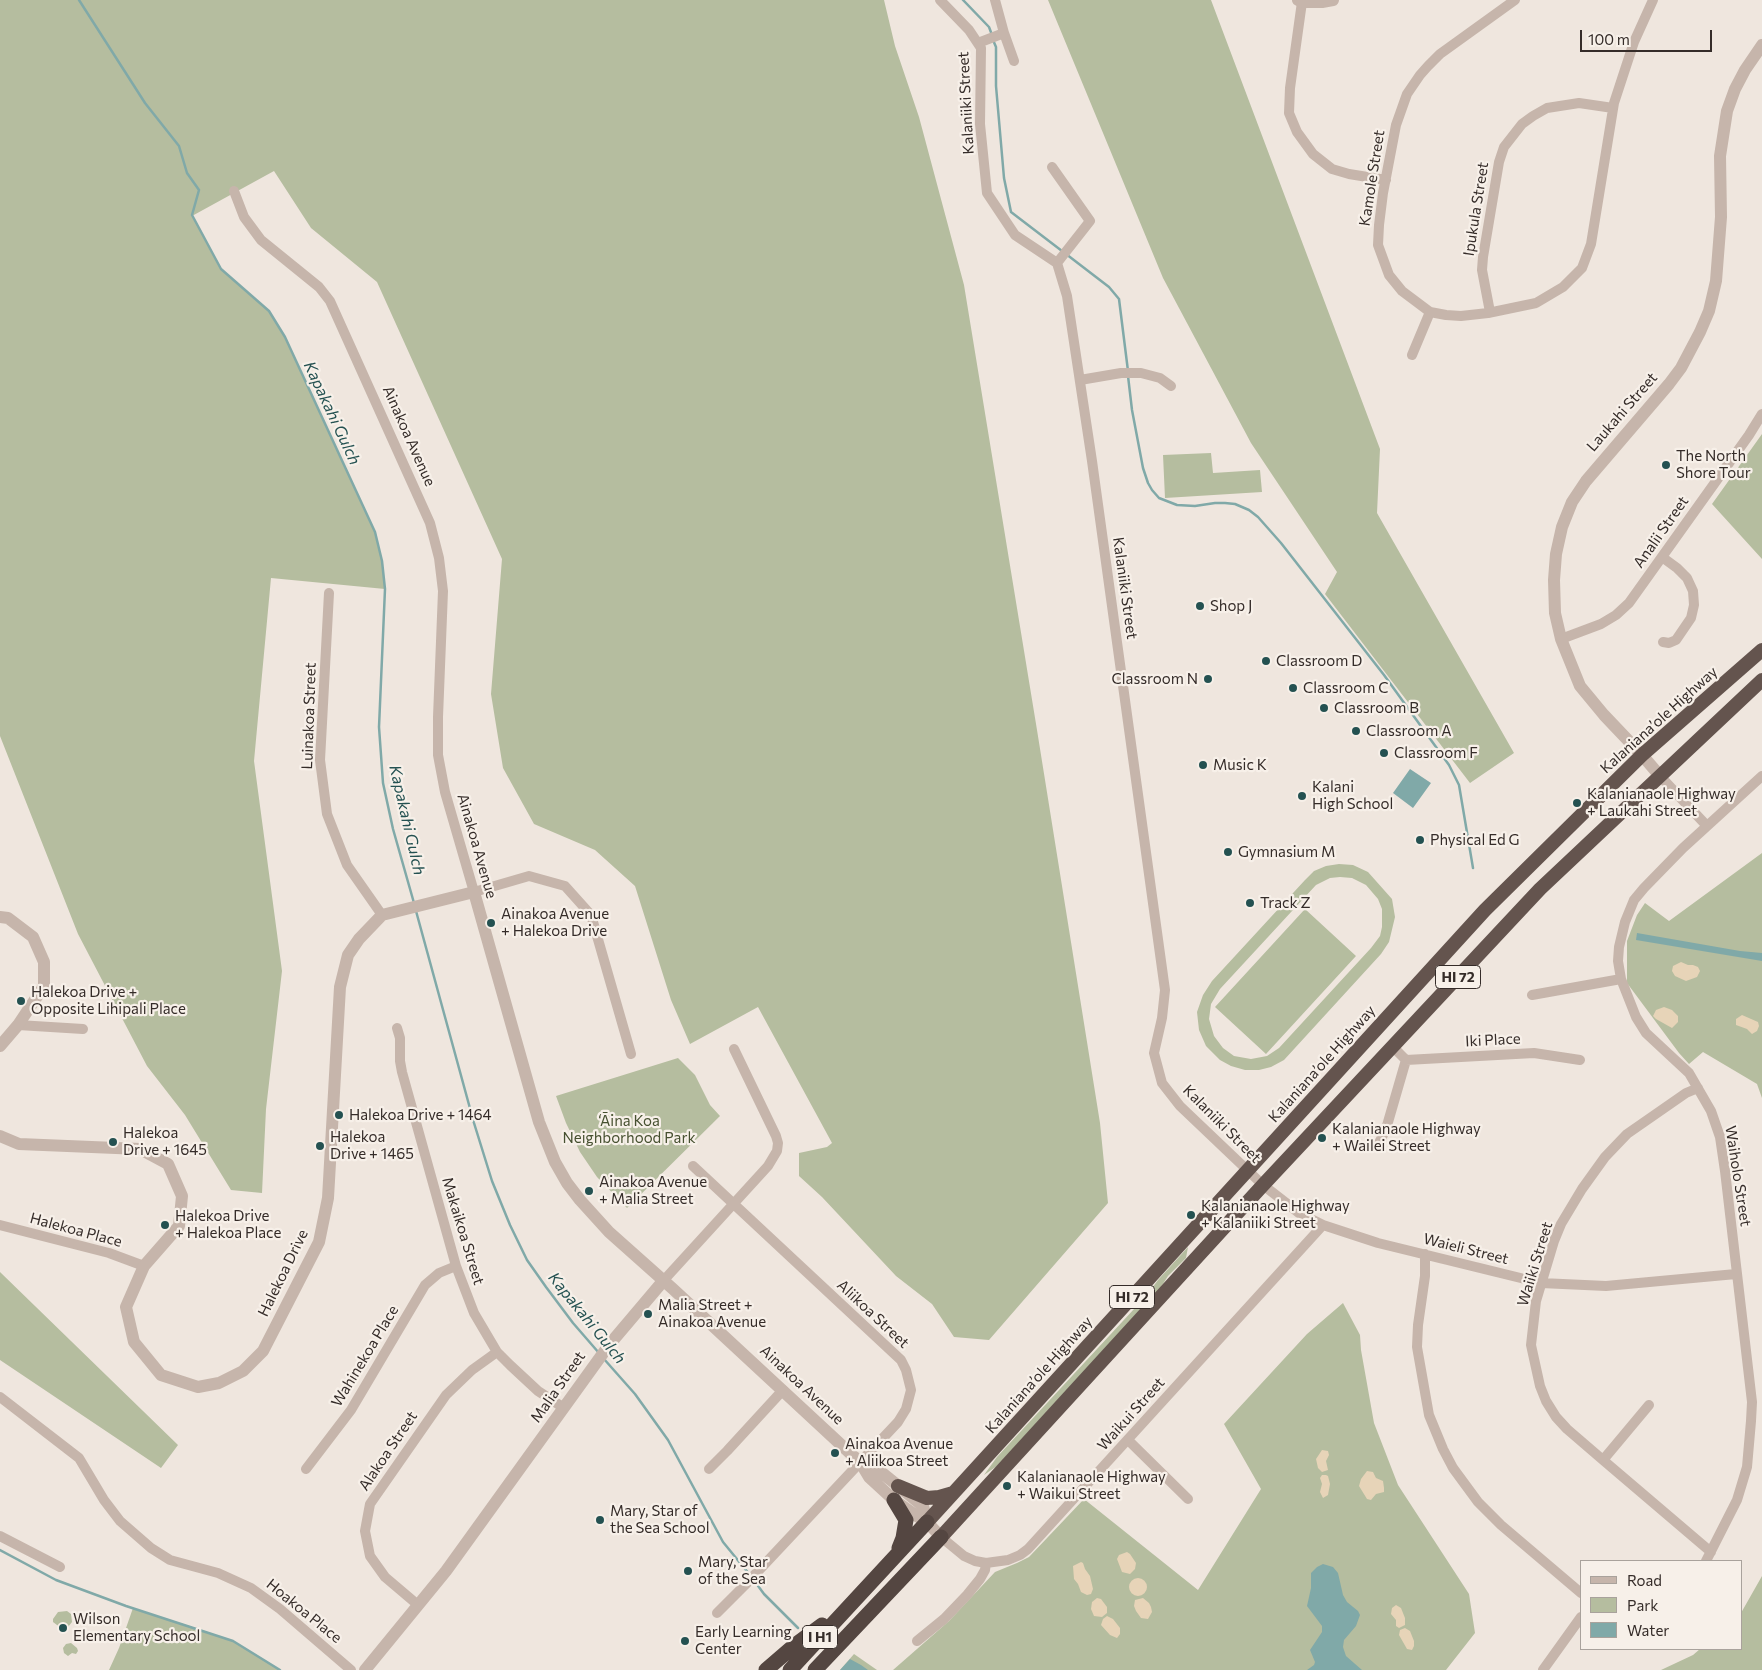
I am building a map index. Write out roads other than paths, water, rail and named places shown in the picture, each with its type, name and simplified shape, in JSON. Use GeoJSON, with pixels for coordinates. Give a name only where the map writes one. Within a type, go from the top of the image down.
{"type":"FeatureCollection","features":[{"type":"Feature","properties":{"kind":"highway","name":"Kalaniana’ole Highway"},"geometry":{"type":"LineString","coordinates":[[927,1522],[1485,910],[1642,754],[1762,650]]}},
{"type":"Feature","properties":{"kind":"highway","name":"HI 72"},"geometry":{"type":"LineString","coordinates":[[941,1537],[1263,1185],[1540,890],[1762,680]]}},
{"type":"Feature","properties":{"kind":"highway"},"geometry":{"type":"LineString","coordinates":[[896,1492],[927,1498],[939,1497],[962,1493],[977,1485],[994,1480]]}},
{"type":"Feature","properties":{"kind":"highway"},"geometry":{"type":"LineString","coordinates":[[891,1560],[903,1538],[906,1524],[896,1492]]}},
{"type":"Feature","properties":{"kind":"highway","name":"I H1"},"geometry":{"type":"LineString","coordinates":[[790,1670],[927,1522]]}},
{"type":"Feature","properties":{"kind":"highway","name":"I H1"},"geometry":{"type":"LineString","coordinates":[[815,1670],[941,1537]]}},
{"type":"Feature","properties":{"kind":"highway"},"geometry":{"type":"LineString","coordinates":[[828,1670],[888,1594]]}},
{"type":"Feature","properties":{"kind":"highway"},"geometry":{"type":"LineString","coordinates":[[766,1670],[795,1645],[850,1605]]}},
{"type":"Feature","properties":{"kind":"street","name":"Kalaniiki Street"},"geometry":{"type":"LineString","coordinates":[[940,0],[969,30],[981,48],[980,124],[987,193],[1015,235],[1057,262],[1067,296],[1165,990],[1162,1018],[1154,1053],[1162,1082],[1180,1106],[1263,1185]]}},
{"type":"Feature","properties":{"kind":"street"},"geometry":{"type":"LineString","coordinates":[[996,0],[997,36],[1014,61]]}},
{"type":"Feature","properties":{"kind":"street"},"geometry":{"type":"LineString","coordinates":[[1333,0],[1322,2],[1300,1],[1289,113],[1296,132],[1312,154],[1332,169],[1349,174],[1386,180]]}},
{"type":"Feature","properties":{"kind":"street","name":"Kamole Street"},"geometry":{"type":"LineString","coordinates":[[1515,0],[1440,54],[1424,70],[1402,104],[1396,125],[1378,235],[1380,253],[1389,275],[1399,287],[1409,297],[1430,312],[1453,316],[1490,312],[1536,302],[1547,298],[1572,280],[1582,268],[1592,244],[1613,108],[1627,60],[1650,1]]}},
{"type":"Feature","properties":{"kind":"street"},"geometry":{"type":"LineString","coordinates":[[978,43],[997,36]]}},
{"type":"Feature","properties":{"kind":"street","name":"Laukahi Street"},"geometry":{"type":"LineString","coordinates":[[1660,776],[1580,686],[1561,639],[1555,613],[1554,580],[1556,554],[1562,527],[1572,502],[1586,481],[1681,368],[1709,310],[1716,282],[1721,217],[1720,156],[1726,117],[1735,89],[1762,45]]}},
{"type":"Feature","properties":{"kind":"street","name":"Ipukula Street"},"geometry":{"type":"LineString","coordinates":[[1490,312],[1482,270],[1483,257],[1499,162],[1504,147],[1522,124],[1547,108],[1579,103],[1613,108]]}},
{"type":"Feature","properties":{"kind":"street"},"geometry":{"type":"LineString","coordinates":[[1052,167],[1090,221],[1057,262]]}},
{"type":"Feature","properties":{"kind":"street","name":"Ainakoa Avenue"},"geometry":{"type":"LineString","coordinates":[[234,191],[244,217],[261,240],[319,287],[330,301],[430,523],[439,558],[443,591],[438,756],[445,792],[537,1115],[555,1162],[567,1183],[593,1215],[860,1462],[869,1477],[896,1492],[915,1515],[927,1522],[941,1537]]}},
{"type":"Feature","properties":{"kind":"street"},"geometry":{"type":"LineString","coordinates":[[1412,355],[1430,312]]}},
{"type":"Feature","properties":{"kind":"street"},"geometry":{"type":"LineString","coordinates":[[1080,380],[1121,373],[1141,373],[1160,378],[1171,386]]}},
{"type":"Feature","properties":{"kind":"street","name":"Analii Street"},"geometry":{"type":"LineString","coordinates":[[1561,639],[1601,624],[1616,615],[1634,596],[1762,414]]}},
{"type":"Feature","properties":{"kind":"street"},"geometry":{"type":"LineString","coordinates":[[1662,557],[1687,578],[1693,591],[1694,605],[1691,618],[1676,640],[1670,643],[1663,642]]}},
{"type":"Feature","properties":{"kind":"street","name":"Luinakoa Street"},"geometry":{"type":"LineString","coordinates":[[329,593],[320,760],[327,814],[347,865],[382,915]]}},
{"type":"Feature","properties":{"kind":"street"},"geometry":{"type":"LineString","coordinates":[[1660,776],[1707,826]]}},
{"type":"Feature","properties":{"kind":"street","name":"Waiholo Street"},"geometry":{"type":"LineString","coordinates":[[1708,1557],[1737,1500],[1747,1467],[1752,1402],[1720,1137],[1711,1111],[1688,1073],[1646,1033],[1636,1017],[1620,979],[1619,946],[1625,922],[1634,900],[1656,874],[1762,776]]}},
{"type":"Feature","properties":{"kind":"street"},"geometry":{"type":"LineString","coordinates":[[382,915],[529,876],[565,886],[591,915],[631,1054]]}},
{"type":"Feature","properties":{"kind":"street","name":"Halekoa Drive"},"geometry":{"type":"LineString","coordinates":[[0,1136],[19,1144],[140,1149],[168,1164],[182,1196],[179,1226],[144,1266],[126,1307],[134,1342],[161,1375],[198,1387],[219,1383],[243,1371],[262,1351],[319,1242],[328,1198],[340,987],[348,955],[359,939],[382,915]]}},
{"type":"Feature","properties":{"kind":"street"},"geometry":{"type":"LineString","coordinates":[[0,917],[8,918],[33,937],[44,962],[44,986],[18,1025],[0,1046]]}},
{"type":"Feature","properties":{"kind":"street"},"geometry":{"type":"LineString","coordinates":[[1532,995],[1620,979]]}},
{"type":"Feature","properties":{"kind":"street"},"geometry":{"type":"LineString","coordinates":[[18,1025],[83,1029]]}},
{"type":"Feature","properties":{"kind":"street","name":"Makaikoa Street"},"geometry":{"type":"LineString","coordinates":[[396,1028],[400,1038],[402,1072],[456,1266],[474,1313],[498,1352],[524,1380],[564,1408]]}},
{"type":"Feature","properties":{"kind":"street"},"geometry":{"type":"LineString","coordinates":[[1377,1147],[1386,1129],[1406,1060],[1393,1047]]}},
{"type":"Feature","properties":{"kind":"street","name":"Malia Street"},"geometry":{"type":"LineString","coordinates":[[365,1670],[476,1531],[609,1345],[664,1280],[773,1160],[778,1147],[776,1136],[734,1049]]}},
{"type":"Feature","properties":{"kind":"street","name":"Iki Place"},"geometry":{"type":"LineString","coordinates":[[1406,1060],[1534,1053],[1580,1060]]}},
{"type":"Feature","properties":{"kind":"street","name":"Waiiki Street"},"geometry":{"type":"LineString","coordinates":[[1698,1088],[1686,1093],[1628,1134],[1605,1157],[1582,1189],[1561,1224],[1554,1241],[1536,1301],[1531,1344],[1540,1386],[1546,1401],[1556,1417],[1708,1557]]}},
{"type":"Feature","properties":{"kind":"street","name":"Aliikoa Street"},"geometry":{"type":"LineString","coordinates":[[693,1166],[901,1360],[906,1370],[911,1390],[906,1409],[898,1422],[746,1584],[717,1612]]}},
{"type":"Feature","properties":{"kind":"street","name":"Waieli Street"},"geometry":{"type":"LineString","coordinates":[[1263,1185],[1299,1213],[1322,1225],[1378,1243],[1541,1283],[1606,1286],[1736,1274]]}},
{"type":"Feature","properties":{"kind":"street","name":"Halekoa Place"},"geometry":{"type":"LineString","coordinates":[[0,1225],[109,1252],[144,1266]]}},
{"type":"Feature","properties":{"kind":"street","name":"Waikui Street"},"geometry":{"type":"LineString","coordinates":[[941,1537],[964,1556],[986,1563],[1008,1560],[1028,1549],[1322,1225]]}},
{"type":"Feature","properties":{"kind":"street"},"geometry":{"type":"LineString","coordinates":[[1425,1254],[1425,1276],[1418,1325],[1418,1347],[1429,1415],[1443,1449],[1453,1468],[1478,1502],[1501,1525],[1580,1592]]}},
{"type":"Feature","properties":{"kind":"street","name":"Wahinekoa Place"},"geometry":{"type":"LineString","coordinates":[[306,1469],[351,1410],[425,1285],[439,1273],[456,1266]]}},
{"type":"Feature","properties":{"kind":"street","name":"Alakoa Street"},"geometry":{"type":"LineString","coordinates":[[418,1605],[385,1577],[370,1556],[365,1531],[370,1504],[446,1395],[472,1370],[498,1352]]}},
{"type":"Feature","properties":{"kind":"street"},"geometry":{"type":"LineString","coordinates":[[709,1468],[727,1452],[783,1390]]}},
{"type":"Feature","properties":{"kind":"street","name":"Hoakoa Place"},"geometry":{"type":"LineString","coordinates":[[0,1397],[78,1458],[104,1500],[120,1520],[151,1548],[170,1560],[218,1573],[251,1588],[280,1609],[351,1670]]}},
{"type":"Feature","properties":{"kind":"street"},"geometry":{"type":"LineString","coordinates":[[1602,1460],[1649,1405]]}},
{"type":"Feature","properties":{"kind":"street"},"geometry":{"type":"LineString","coordinates":[[1128,1440],[1188,1499]]}},
{"type":"Feature","properties":{"kind":"street"},"geometry":{"type":"LineString","coordinates":[[0,1536],[60,1567]]}},
{"type":"Feature","properties":{"kind":"street"},"geometry":{"type":"LineString","coordinates":[[917,1641],[944,1619],[967,1595],[980,1579],[985,1570],[986,1563]]}},
{"type":"Feature","properties":{"kind":"street"},"geometry":{"type":"LineString","coordinates":[[1543,1670],[1580,1618]]}},
{"type":"Feature","properties":{"kind":"water"},"geometry":{"type":"Polygon","coordinates":[[[1410,769],[1431,783],[1413,808],[1393,793],[1410,769]]]}},
{"type":"Feature","properties":{"kind":"water"},"geometry":{"type":"Polygon","coordinates":[[[1637,933],[1740,951],[1762,953],[1762,961],[1636,940],[1637,933]]]}},
{"type":"Feature","properties":{"kind":"water"},"geometry":{"type":"Polygon","coordinates":[[[1323,1564],[1333,1567],[1338,1573],[1343,1595],[1360,1615],[1356,1626],[1344,1640],[1343,1647],[1346,1656],[1362,1670],[1307,1670],[1314,1665],[1315,1662],[1310,1650],[1322,1632],[1322,1626],[1307,1606],[1311,1588],[1311,1573],[1323,1564]]]}},
{"type":"Feature","properties":{"kind":"water"},"geometry":{"type":"Polygon","coordinates":[[[850,1659],[861,1665],[868,1670],[840,1670],[850,1659]]]}},
{"type":"Feature","properties":{"kind":"waterway","name":"Kapakahi Gulch"},"geometry":{"type":"LineString","coordinates":[[79,0],[145,103],[179,146],[187,173],[199,190],[192,215],[221,269],[269,311],[285,337],[375,532],[382,561],[385,589],[379,727],[383,783],[393,829],[414,903]]}},
{"type":"Feature","properties":{"kind":"waterway"},"geometry":{"type":"LineString","coordinates":[[963,0],[989,27],[992,35]]}},
{"type":"Feature","properties":{"kind":"waterway"},"geometry":{"type":"LineString","coordinates":[[993,40],[996,47],[996,86],[1004,178],[1011,212],[1062,251]]}},
{"type":"Feature","properties":{"kind":"waterway"},"geometry":{"type":"LineString","coordinates":[[1066,254],[1109,287],[1119,299],[1128,371]]}},
{"type":"Feature","properties":{"kind":"waterway"},"geometry":{"type":"LineString","coordinates":[[1128,376],[1132,410],[1143,468],[1152,490],[1159,498],[1177,505],[1235,504],[1249,510],[1258,517],[1281,543],[1384,675],[1449,765],[1459,785],[1473,868]]}},
{"type":"Feature","properties":{"kind":"waterway","name":"Kapakahi Gulch"},"geometry":{"type":"LineString","coordinates":[[416,911],[474,1123],[492,1181],[510,1225],[527,1260],[573,1323],[599,1353]]}},
{"type":"Feature","properties":{"kind":"waterway","name":"Kapakahi Gulch"},"geometry":{"type":"LineString","coordinates":[[604,1359],[635,1394],[668,1440],[723,1542],[750,1575]]}},
{"type":"Feature","properties":{"kind":"waterway"},"geometry":{"type":"LineString","coordinates":[[0,1550],[56,1580],[126,1606],[233,1641],[280,1670]]}},
{"type":"Feature","properties":{"kind":"waterway","name":"Kapakahi Gulch"},"geometry":{"type":"LineString","coordinates":[[753,1579],[764,1594],[798,1628]]}},
{"type":"Feature","properties":{"kind":"place","name":"The North Shore Tour"},"geometry":{"type":"Point","coordinates":[1666,465]}},
{"type":"Feature","properties":{"kind":"place","name":"Shop J"},"geometry":{"type":"Point","coordinates":[1200,606]}},
{"type":"Feature","properties":{"kind":"place","name":"Classroom D"},"geometry":{"type":"Point","coordinates":[1266,661]}},
{"type":"Feature","properties":{"kind":"place","name":"Classroom N"},"geometry":{"type":"Point","coordinates":[1208,679]}},
{"type":"Feature","properties":{"kind":"place","name":"Classroom C"},"geometry":{"type":"Point","coordinates":[1293,688]}},
{"type":"Feature","properties":{"kind":"place","name":"Classroom B"},"geometry":{"type":"Point","coordinates":[1324,708]}},
{"type":"Feature","properties":{"kind":"place","name":"Classroom A"},"geometry":{"type":"Point","coordinates":[1356,731]}},
{"type":"Feature","properties":{"kind":"place","name":"Classroom F"},"geometry":{"type":"Point","coordinates":[1384,753]}},
{"type":"Feature","properties":{"kind":"place","name":"Music K"},"geometry":{"type":"Point","coordinates":[1203,765]}},
{"type":"Feature","properties":{"kind":"place","name":"Kalani High School"},"geometry":{"type":"Point","coordinates":[1302,796]}},
{"type":"Feature","properties":{"kind":"place","name":"Kalanianaole Highway + Laukahi Street"},"geometry":{"type":"Point","coordinates":[1577,803]}},
{"type":"Feature","properties":{"kind":"place","name":"Physical Ed G"},"geometry":{"type":"Point","coordinates":[1420,840]}},
{"type":"Feature","properties":{"kind":"place","name":"Gymnasium M"},"geometry":{"type":"Point","coordinates":[1228,852]}},
{"type":"Feature","properties":{"kind":"place","name":"Track Z"},"geometry":{"type":"Point","coordinates":[1250,903]}},
{"type":"Feature","properties":{"kind":"place","name":"Ainakoa Avenue + Halekoa Drive"},"geometry":{"type":"Point","coordinates":[491,923]}},
{"type":"Feature","properties":{"kind":"place","name":"Halekoa Drive + Opposite Lihipali Place"},"geometry":{"type":"Point","coordinates":[21,1001]}},
{"type":"Feature","properties":{"kind":"place","name":"Halekoa Drive + 1464"},"geometry":{"type":"Point","coordinates":[339,1115]}},
{"type":"Feature","properties":{"kind":"place","name":"Kalanianaole Highway + Wailei Street"},"geometry":{"type":"Point","coordinates":[1322,1138]}},
{"type":"Feature","properties":{"kind":"place","name":"Halekoa Drive + 1645"},"geometry":{"type":"Point","coordinates":[113,1142]}},
{"type":"Feature","properties":{"kind":"place","name":"Halekoa Drive + 1465"},"geometry":{"type":"Point","coordinates":[320,1146]}},
{"type":"Feature","properties":{"kind":"place","name":"Ainakoa Avenue + Malia Street"},"geometry":{"type":"Point","coordinates":[589,1191]}},
{"type":"Feature","properties":{"kind":"place","name":"Kalanianaole Highway + Kalaniiki Street"},"geometry":{"type":"Point","coordinates":[1191,1215]}},
{"type":"Feature","properties":{"kind":"place","name":"Halekoa Drive + Halekoa Place"},"geometry":{"type":"Point","coordinates":[165,1225]}},
{"type":"Feature","properties":{"kind":"place","name":"Malia Street + Ainakoa Avenue"},"geometry":{"type":"Point","coordinates":[648,1314]}},
{"type":"Feature","properties":{"kind":"place","name":"Ainakoa Avenue + Aliikoa Street"},"geometry":{"type":"Point","coordinates":[835,1453]}},
{"type":"Feature","properties":{"kind":"place","name":"Kalanianaole Highway + Waikui Street"},"geometry":{"type":"Point","coordinates":[1007,1486]}},
{"type":"Feature","properties":{"kind":"place","name":"Mary, Star of the Sea School"},"geometry":{"type":"Point","coordinates":[600,1520]}},
{"type":"Feature","properties":{"kind":"place","name":"Mary, Star of the Sea"},"geometry":{"type":"Point","coordinates":[688,1571]}},
{"type":"Feature","properties":{"kind":"place","name":"Wilson Elementary School"},"geometry":{"type":"Point","coordinates":[63,1628]}},
{"type":"Feature","properties":{"kind":"place","name":"Early Learning Center"},"geometry":{"type":"Point","coordinates":[685,1641]}},
{"type":"Feature","properties":{"kind":"park label","name":"‘Āina Koa Neighborhood Park"},"geometry":{"type":"Point","coordinates":[629,1130]}}]}
